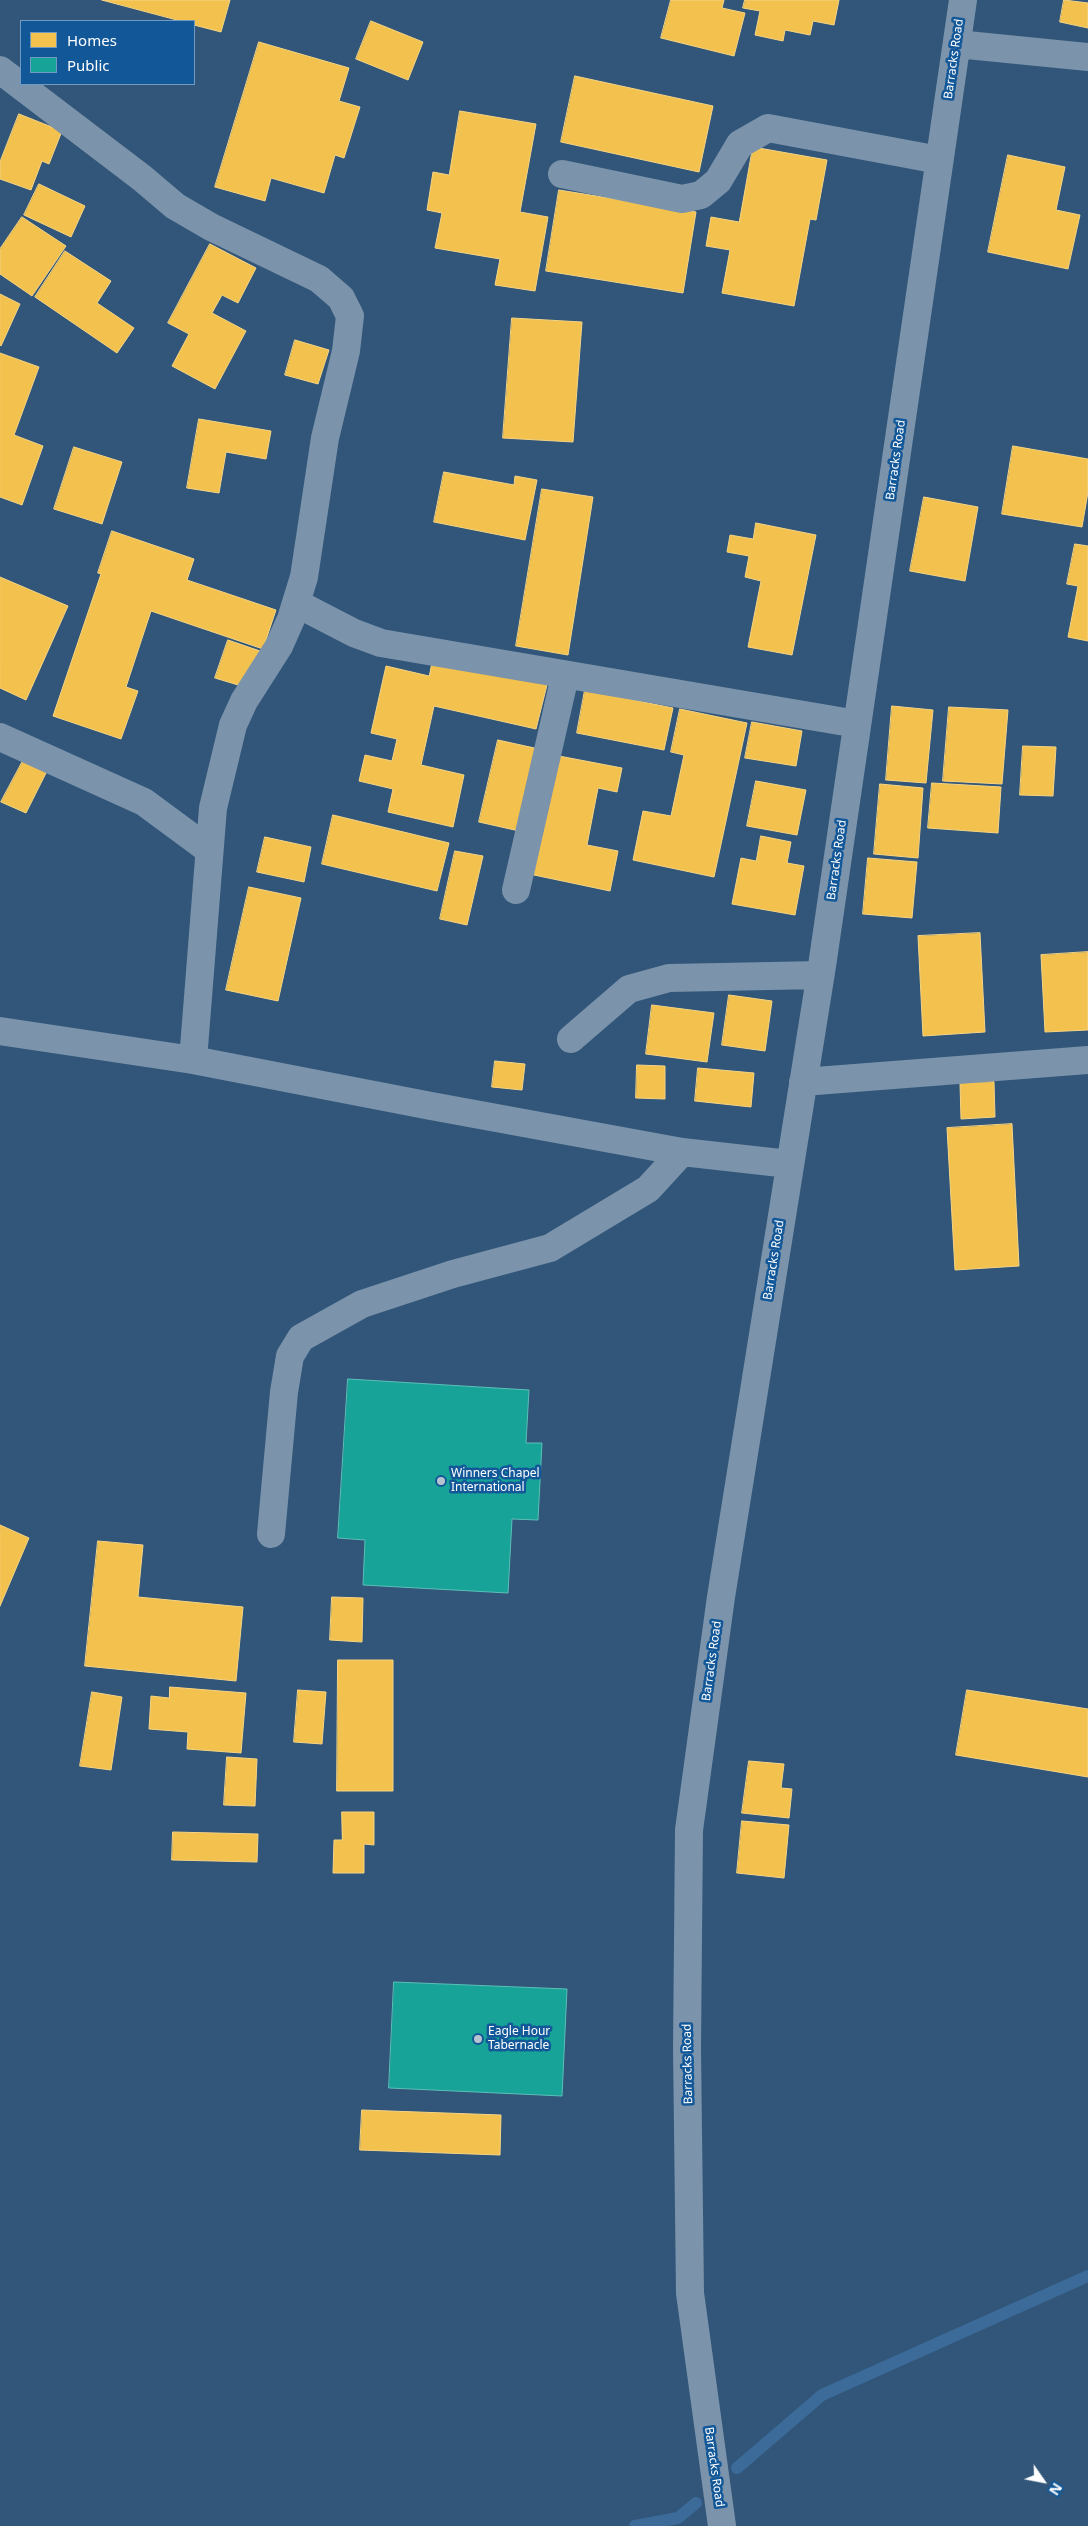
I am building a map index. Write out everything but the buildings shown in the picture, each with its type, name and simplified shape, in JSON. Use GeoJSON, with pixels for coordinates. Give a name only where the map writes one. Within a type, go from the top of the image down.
{"type":"FeatureCollection","features":[{"type":"Feature","properties":{"kind":"street","name":"Barracks Road"},"geometry":{"type":"LineString","coordinates":[[722,2526],[690,2293],[687,2048],[689,1830],[721,1597],[789,1164],[804,1082],[963,0]]}},
{"type":"Feature","properties":{"kind":"street"},"geometry":{"type":"LineString","coordinates":[[957,44],[1088,57]]}},
{"type":"Feature","properties":{"kind":"street"},"geometry":{"type":"LineString","coordinates":[[0,70],[176,206],[211,227],[319,279],[341,298],[350,316],[346,351],[325,438],[304,577],[279,646],[244,701],[233,725],[213,808],[193,1060]]}},
{"type":"Feature","properties":{"kind":"street"},"geometry":{"type":"LineString","coordinates":[[562,174],[682,199],[701,195],[718,181],[740,144],[768,128],[939,160]]}},
{"type":"Feature","properties":{"kind":"street"},"geometry":{"type":"LineString","coordinates":[[296,603],[354,633],[382,643],[565,676],[857,724]]}},
{"type":"Feature","properties":{"kind":"street"},"geometry":{"type":"LineString","coordinates":[[516,890],[565,676]]}},
{"type":"Feature","properties":{"kind":"street"},"geometry":{"type":"LineString","coordinates":[[0,737],[144,802],[209,850]]}},
{"type":"Feature","properties":{"kind":"street"},"geometry":{"type":"LineString","coordinates":[[571,1039],[629,990],[669,978],[820,975]]}},
{"type":"Feature","properties":{"kind":"street"},"geometry":{"type":"LineString","coordinates":[[0,1031],[193,1060],[682,1152],[789,1164]]}},
{"type":"Feature","properties":{"kind":"street"},"geometry":{"type":"LineString","coordinates":[[804,1082],[1088,1060]]}},
{"type":"Feature","properties":{"kind":"street"},"geometry":{"type":"LineString","coordinates":[[271,1534],[284,1392],[290,1356],[301,1338],[362,1304],[453,1274],[550,1248],[648,1189],[682,1152]]}},
{"type":"Feature","properties":{"kind":"waterway"},"geometry":{"type":"LineString","coordinates":[[737,2468],[822,2395],[1088,2276]]}},
{"type":"Feature","properties":{"kind":"waterway"},"geometry":{"type":"LineString","coordinates":[[635,2526],[678,2518],[696,2503]]}},
{"type":"Feature","properties":{"kind":"place","name":"Winners Chapel International"},"geometry":{"type":"Point","coordinates":[441,1481]}},
{"type":"Feature","properties":{"kind":"place","name":"Eagle Hour Tabernacle"},"geometry":{"type":"Point","coordinates":[478,2039]}}]}
